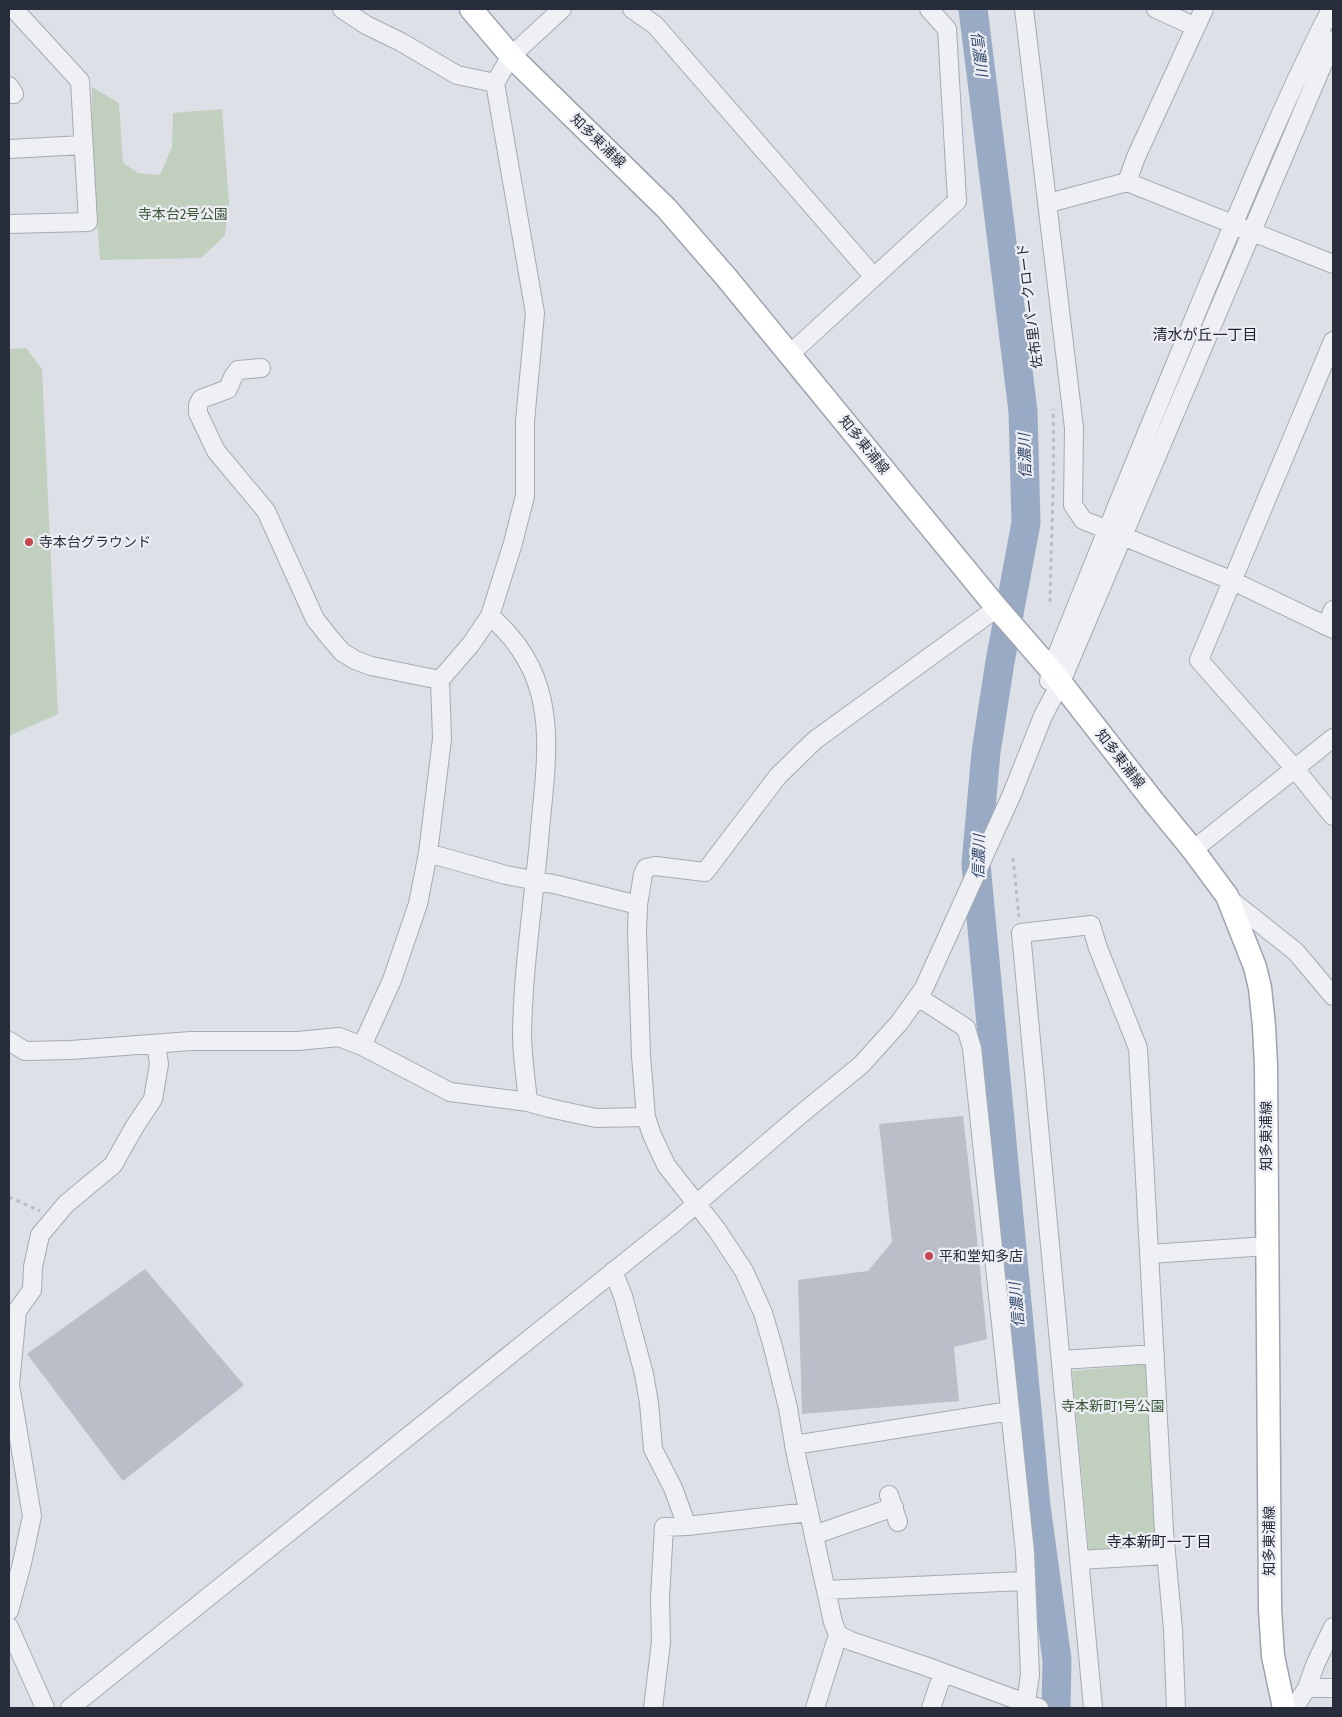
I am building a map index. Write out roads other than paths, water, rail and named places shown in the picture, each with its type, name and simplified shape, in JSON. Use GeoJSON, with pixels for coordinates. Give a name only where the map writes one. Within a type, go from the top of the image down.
{"type":"FeatureCollection","features":[{"type":"Feature","properties":{"kind":"main road","name":"知多東浦線"},"geometry":{"type":"LineString","coordinates":[[471,9],[511,56],[667,209],[790,354],[997,608],[1056,676],[1227,896],[1255,967],[1260,988],[1264,1026],[1270,1609],[1273,1656],[1284,1708]]}},
{"type":"Feature","properties":{"kind":"street"},"geometry":{"type":"LineString","coordinates":[[9,224],[88,222],[80,81],[14,9]]}},
{"type":"Feature","properties":{"kind":"street"},"geometry":{"type":"LineString","coordinates":[[342,9],[366,25],[401,42],[457,75],[494,83]]}},
{"type":"Feature","properties":{"kind":"street"},"geometry":{"type":"LineString","coordinates":[[362,1046],[392,980],[415,912],[428,853],[442,739],[440,680],[471,644],[490,616],[513,543],[525,496],[525,420],[535,312],[494,83],[511,56],[562,9]]}},
{"type":"Feature","properties":{"kind":"street"},"geometry":{"type":"LineString","coordinates":[[632,9],[655,25],[874,277]]}},
{"type":"Feature","properties":{"kind":"street"},"geometry":{"type":"LineString","coordinates":[[790,354],[957,201],[947,29],[929,9]]}},
{"type":"Feature","properties":{"kind":"street"},"geometry":{"type":"LineString","coordinates":[[1024,9],[1074,428],[1074,504],[1083,520],[1107,528],[1331,622]]}},
{"type":"Feature","properties":{"kind":"street"},"geometry":{"type":"LineString","coordinates":[[1156,9],[1196,27]]}},
{"type":"Feature","properties":{"kind":"street"},"geometry":{"type":"LineString","coordinates":[[1127,182],[1136,157],[1204,9]]}},
{"type":"Feature","properties":{"kind":"street"},"geometry":{"type":"LineString","coordinates":[[70,1708],[674,1223],[861,1065],[899,1023],[924,988],[1012,794],[1043,716],[1107,528],[1234,224],[1304,62],[1331,9]]}},
{"type":"Feature","properties":{"kind":"street"},"geometry":{"type":"LineString","coordinates":[[1056,676],[1123,535],[1333,40]]}},
{"type":"Feature","properties":{"kind":"street"},"geometry":{"type":"LineString","coordinates":[[9,86],[14,94],[9,94]]}},
{"type":"Feature","properties":{"kind":"street"},"geometry":{"type":"LineString","coordinates":[[9,149],[83,145]]}},
{"type":"Feature","properties":{"kind":"street"},"geometry":{"type":"LineString","coordinates":[[1048,202],[1127,182],[1333,264]]}},
{"type":"Feature","properties":{"kind":"street"},"geometry":{"type":"LineString","coordinates":[[1333,341],[1198,660],[1296,770],[1333,816]]}},
{"type":"Feature","properties":{"kind":"street"},"geometry":{"type":"LineString","coordinates":[[261,368],[238,370],[228,390],[200,399],[198,413],[216,451],[266,511],[315,618],[342,652],[355,660],[371,666],[440,680]]}},
{"type":"Feature","properties":{"kind":"street"},"geometry":{"type":"LineString","coordinates":[[815,1708],[838,1635],[833,1622],[794,1445],[788,1408],[763,1313],[744,1271],[717,1230],[666,1165],[646,1117],[637,931],[638,905],[643,874],[646,868],[655,866],[705,872],[778,776],[815,740],[997,608]]}},
{"type":"Feature","properties":{"kind":"street"},"geometry":{"type":"LineString","coordinates":[[490,616],[504,629],[524,654],[536,681],[544,712],[546,758],[522,1035],[528,1102]]}},
{"type":"Feature","properties":{"kind":"street"},"geometry":{"type":"LineString","coordinates":[[1193,850],[1296,770],[1333,738]]}},
{"type":"Feature","properties":{"kind":"street"},"geometry":{"type":"LineString","coordinates":[[428,853],[638,905]]}},
{"type":"Feature","properties":{"kind":"street"},"geometry":{"type":"LineString","coordinates":[[1227,896],[1296,952],[1333,996]]}},
{"type":"Feature","properties":{"kind":"street"},"geometry":{"type":"LineString","coordinates":[[1093,1708],[1021,932],[1092,926],[1098,948],[1138,1048],[1166,1556],[1174,1630],[1176,1708]]}},
{"type":"Feature","properties":{"kind":"street"},"geometry":{"type":"LineString","coordinates":[[838,1635],[1030,1707],[1025,1552],[972,1048],[966,1028],[918,997]]}},
{"type":"Feature","properties":{"kind":"street"},"geometry":{"type":"LineString","coordinates":[[9,1041],[25,1051],[71,1050],[191,1041],[298,1041],[339,1037],[362,1046],[450,1092],[528,1102],[596,1118],[646,1117]]}},
{"type":"Feature","properties":{"kind":"street"},"geometry":{"type":"LineString","coordinates":[[9,1611],[32,1516],[10,1385],[17,1311],[32,1290],[32,1267],[40,1235],[66,1204],[113,1165],[153,1099],[160,1064],[156,1044]]}},
{"type":"Feature","properties":{"kind":"street"},"geometry":{"type":"LineString","coordinates":[[1150,1254],[1267,1246]]}},
{"type":"Feature","properties":{"kind":"street"},"geometry":{"type":"LineString","coordinates":[[613,1271],[623,1296],[644,1374],[649,1403],[652,1449],[673,1488],[687,1526]]}},
{"type":"Feature","properties":{"kind":"street"},"geometry":{"type":"LineString","coordinates":[[1061,1360],[1155,1354]]}},
{"type":"Feature","properties":{"kind":"street"},"geometry":{"type":"LineString","coordinates":[[794,1445],[1010,1411]]}},
{"type":"Feature","properties":{"kind":"street"},"geometry":{"type":"LineString","coordinates":[[814,1535],[894,1508]]}},
{"type":"Feature","properties":{"kind":"street"},"geometry":{"type":"LineString","coordinates":[[652,1708],[661,1642],[660,1598],[664,1527],[809,1512]]}},
{"type":"Feature","properties":{"kind":"street"},"geometry":{"type":"LineString","coordinates":[[1079,1560],[1166,1556]]}},
{"type":"Feature","properties":{"kind":"street"},"geometry":{"type":"LineString","coordinates":[[826,1590],[1026,1581]]}},
{"type":"Feature","properties":{"kind":"street"},"geometry":{"type":"LineString","coordinates":[[9,1627],[45,1708]]}},
{"type":"Feature","properties":{"kind":"street"},"geometry":{"type":"LineString","coordinates":[[1294,1708],[1307,1688],[1315,1665],[1333,1627]]}},
{"type":"Feature","properties":{"kind":"street"},"geometry":{"type":"LineString","coordinates":[[931,1708],[943,1673]]}},
{"type":"Feature","properties":{"kind":"street"},"geometry":{"type":"LineString","coordinates":[[1307,1688],[1333,1688]]}},
{"type":"Feature","properties":{"kind":"waterway","name":"信濃川"},"geometry":{"type":"LineString","coordinates":[[973,9],[1023,411],[1026,523],[1000,662],[986,752],[976,864],[1036,1506],[1057,1660],[1056,1708]]}},
{"type":"Feature","properties":{"kind":"place","name":"寺本台グラウンド"},"geometry":{"type":"Point","coordinates":[29,542]}},
{"type":"Feature","properties":{"kind":"place","name":"平和堂知多店"},"geometry":{"type":"Point","coordinates":[929,1256]}},
{"type":"Feature","properties":{"kind":"district","name":"清水が丘一丁目"},"geometry":{"type":"Point","coordinates":[1205,335]}},
{"type":"Feature","properties":{"kind":"district","name":"寺本新町一丁目"},"geometry":{"type":"Point","coordinates":[1159,1542]}},
{"type":"Feature","properties":{"kind":"park label","name":"寺本台2号公園"},"geometry":{"type":"Point","coordinates":[183,214]}},
{"type":"Feature","properties":{"kind":"park label","name":"寺本新町1号公園"},"geometry":{"type":"Point","coordinates":[1113,1406]}}]}
